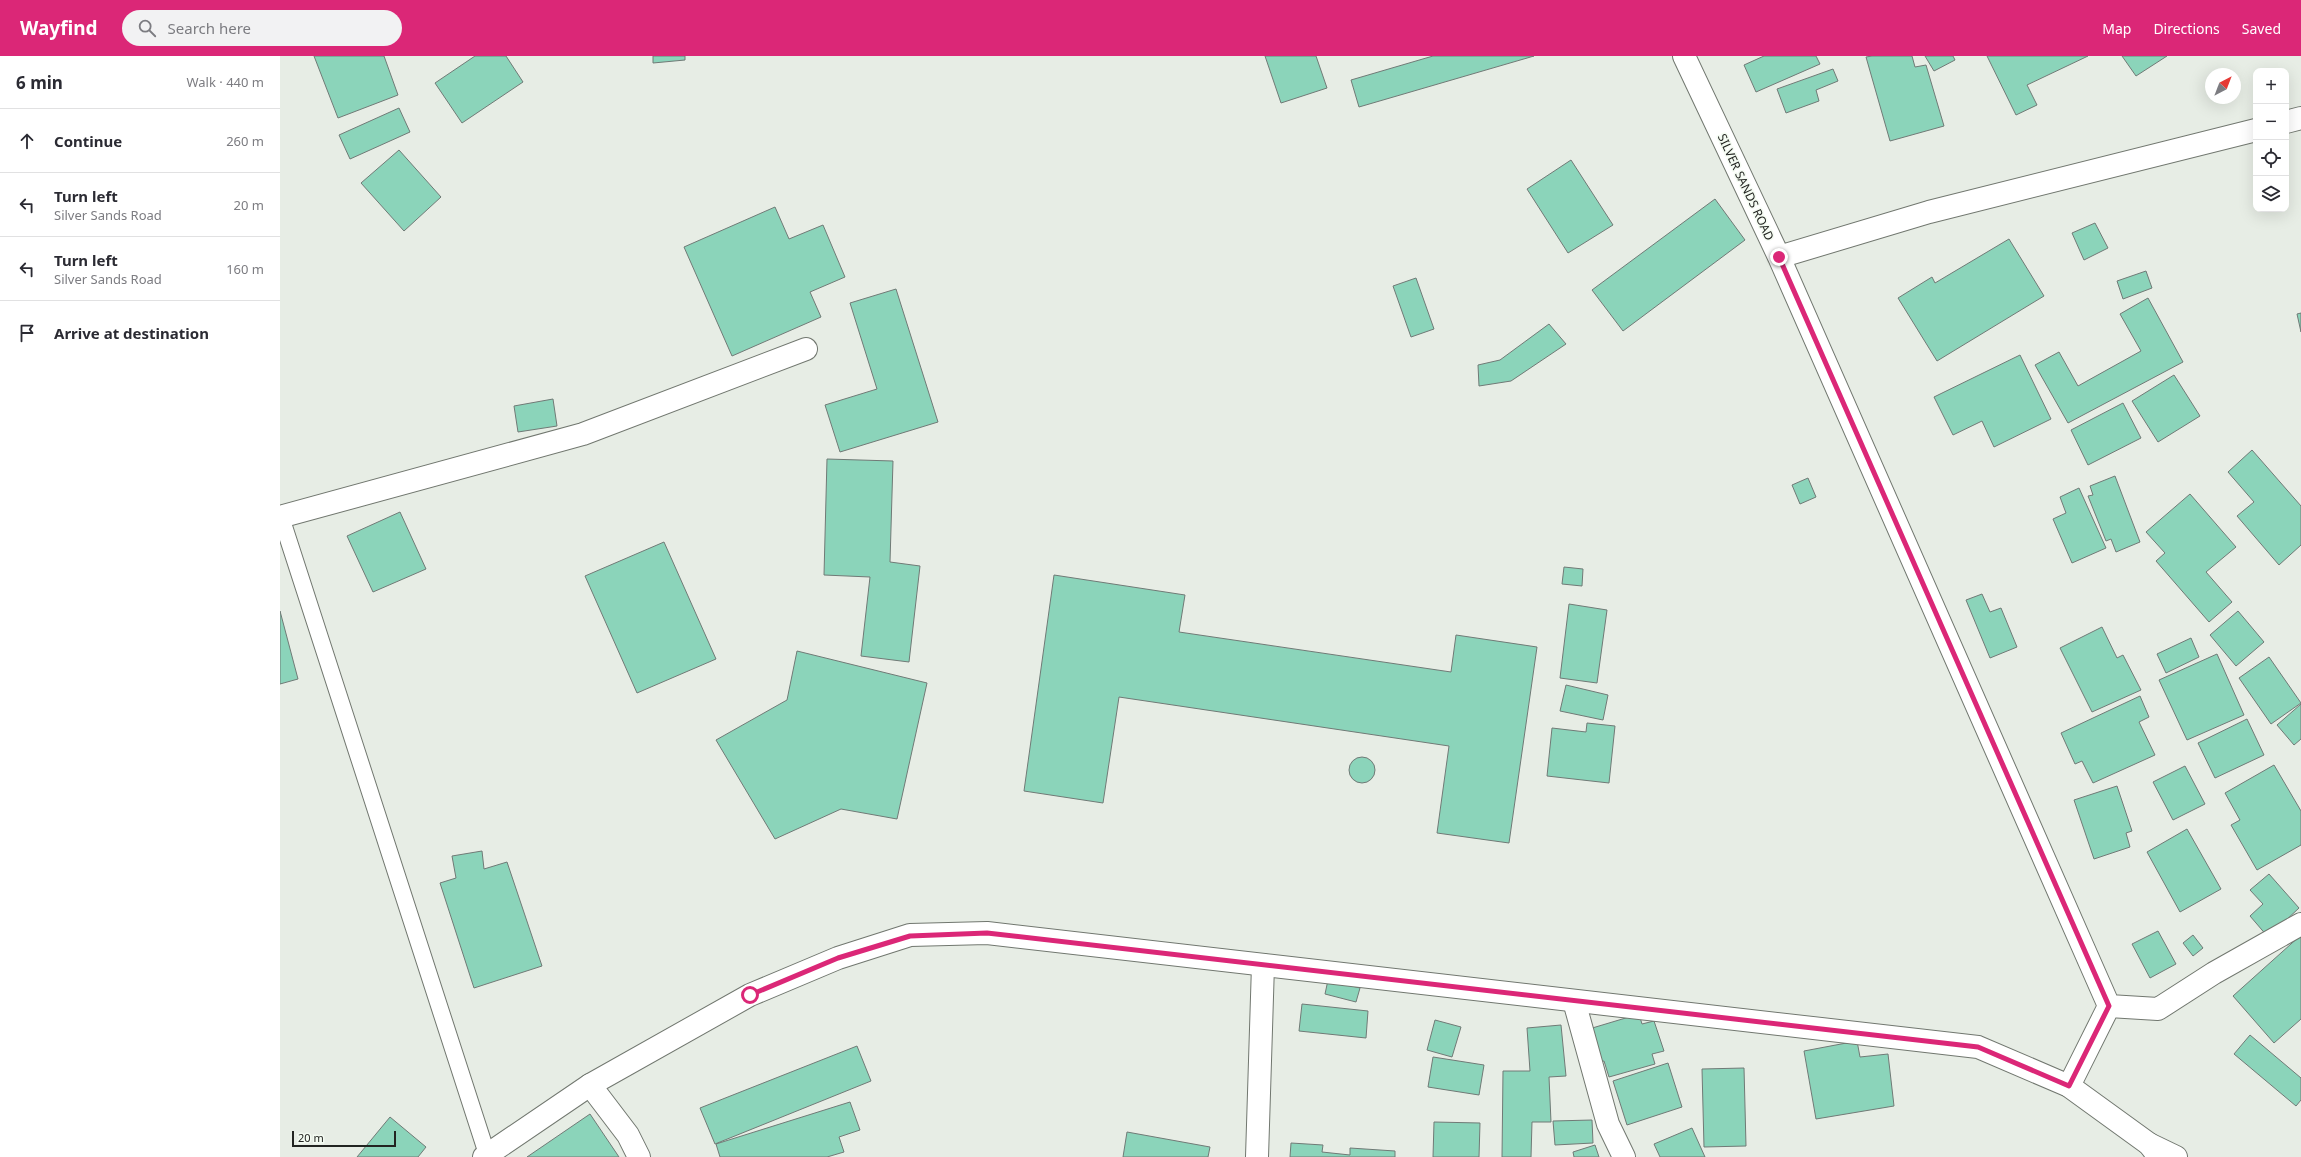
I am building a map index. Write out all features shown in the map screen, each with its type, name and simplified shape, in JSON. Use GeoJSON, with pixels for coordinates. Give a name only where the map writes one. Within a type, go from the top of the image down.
{"type":"FeatureCollection","features":[{"type":"Feature","properties":{"kind":"street","name":"SILVER SANDS ROAD"},"geometry":{"type":"LineString","coordinates":[[1684,56],[1779,257],[2109,1006]]}},
{"type":"Feature","properties":{"kind":"street"},"geometry":{"type":"LineString","coordinates":[[2289,121],[2301,118]]}},
{"type":"Feature","properties":{"kind":"street"},"geometry":{"type":"LineString","coordinates":[[1779,257],[1929,212],[2253,131]]}},
{"type":"Feature","properties":{"kind":"street"},"geometry":{"type":"LineString","coordinates":[[281,517],[583,434],[806,349]]}},
{"type":"Feature","properties":{"kind":"street"},"geometry":{"type":"LineString","coordinates":[[2069,1086],[2109,1006],[2158,1009],[2214,973],[2301,924]]}},
{"type":"Feature","properties":{"kind":"street"},"geometry":{"type":"LineString","coordinates":[[485,1156],[590,1085],[750,995],[838,958],[910,936],[987,933],[1978,1047],[2069,1086],[2154,1150],[2176,1157]]}},
{"type":"Feature","properties":{"kind":"street"},"geometry":{"type":"LineString","coordinates":[[1257,1157],[1263,965]]}},
{"type":"Feature","properties":{"kind":"street"},"geometry":{"type":"LineString","coordinates":[[1574,1001],[1608,1124],[1624,1157]]}},
{"type":"Feature","properties":{"kind":"street"},"geometry":{"type":"LineString","coordinates":[[590,1085],[628,1135],[639,1157]]}},
{"type":"Feature","properties":{"kind":"lane"},"geometry":{"type":"LineString","coordinates":[[281,517],[485,1156]]}},
{"type":"Feature","properties":{"kind":"building"},"geometry":{"type":"Polygon","coordinates":[[[314,56],[384,56],[398,95],[338,118],[314,56]]]}},
{"type":"Feature","properties":{"kind":"building"},"geometry":{"type":"Polygon","coordinates":[[[475,56],[506,56],[523,82],[462,123],[435,83],[475,56]]]}},
{"type":"Feature","properties":{"kind":"building"},"geometry":{"type":"Polygon","coordinates":[[[653,56],[685,56],[685,60],[653,63],[653,56]]]}},
{"type":"Feature","properties":{"kind":"building"},"geometry":{"type":"Polygon","coordinates":[[[1265,56],[1316,56],[1327,88],[1281,103],[1265,56]]]}},
{"type":"Feature","properties":{"kind":"building"},"geometry":{"type":"Polygon","coordinates":[[[1433,56],[1534,56],[1359,107],[1351,80],[1433,56]]]}},
{"type":"Feature","properties":{"kind":"building"},"geometry":{"type":"Polygon","coordinates":[[[1764,56],[1816,56],[1820,64],[1756,92],[1744,65],[1764,56]]]}},
{"type":"Feature","properties":{"kind":"building"},"geometry":{"type":"Polygon","coordinates":[[[1912,56],[1915,67],[1926,65],[1944,126],[1890,141],[1866,57],[1912,56]]]}},
{"type":"Feature","properties":{"kind":"building"},"geometry":{"type":"Polygon","coordinates":[[[1925,56],[1953,56],[1955,60],[1934,71],[1925,56]]]}},
{"type":"Feature","properties":{"kind":"building"},"geometry":{"type":"Polygon","coordinates":[[[1987,56],[2088,56],[2027,85],[2037,105],[2016,115],[1987,56]]]}},
{"type":"Feature","properties":{"kind":"building"},"geometry":{"type":"Polygon","coordinates":[[[2122,56],[2167,56],[2136,76],[2122,56]]]}},
{"type":"Feature","properties":{"kind":"building"},"geometry":{"type":"Polygon","coordinates":[[[1833,69],[1838,81],[1816,90],[1819,101],[1786,113],[1777,89],[1833,69]]]}},
{"type":"Feature","properties":{"kind":"building"},"geometry":{"type":"Polygon","coordinates":[[[399,108],[410,132],[350,159],[339,135],[399,108]]]}},
{"type":"Feature","properties":{"kind":"building"},"geometry":{"type":"Polygon","coordinates":[[[399,150],[441,197],[404,231],[361,183],[399,150]]]}},
{"type":"Feature","properties":{"kind":"building"},"geometry":{"type":"Polygon","coordinates":[[[1571,160],[1613,225],[1568,253],[1527,189],[1571,160]]]}},
{"type":"Feature","properties":{"kind":"building"},"geometry":{"type":"Polygon","coordinates":[[[1715,199],[1745,240],[1623,331],[1592,290],[1715,199]]]}},
{"type":"Feature","properties":{"kind":"building"},"geometry":{"type":"Polygon","coordinates":[[[775,207],[789,239],[823,225],[845,277],[810,292],[821,317],[732,356],[684,247],[775,207]]]}},
{"type":"Feature","properties":{"kind":"building"},"geometry":{"type":"Polygon","coordinates":[[[2095,223],[2108,248],[2084,260],[2072,233],[2095,223]]]}},
{"type":"Feature","properties":{"kind":"building"},"geometry":{"type":"Polygon","coordinates":[[[2009,239],[2044,296],[1937,361],[1898,298],[1932,277],[1935,283],[2009,239]]]}},
{"type":"Feature","properties":{"kind":"building"},"geometry":{"type":"Polygon","coordinates":[[[2146,271],[2152,288],[2123,299],[2117,281],[2146,271]]]}},
{"type":"Feature","properties":{"kind":"building"},"geometry":{"type":"Polygon","coordinates":[[[1416,278],[1434,329],[1411,337],[1393,286],[1416,278]]]}},
{"type":"Feature","properties":{"kind":"building"},"geometry":{"type":"Polygon","coordinates":[[[896,289],[938,422],[840,452],[825,405],[877,389],[850,303],[896,289]]]}},
{"type":"Feature","properties":{"kind":"building"},"geometry":{"type":"Polygon","coordinates":[[[2148,298],[2183,362],[2068,423],[2035,365],[2059,352],[2078,386],[2141,351],[2120,314],[2148,298]]]}},
{"type":"Feature","properties":{"kind":"building"},"geometry":{"type":"Polygon","coordinates":[[[2301,313],[2301,332],[2297,314],[2301,313]]]}},
{"type":"Feature","properties":{"kind":"building"},"geometry":{"type":"Polygon","coordinates":[[[1549,324],[1566,344],[1511,381],[1479,386],[1478,365],[1500,360],[1549,324]]]}},
{"type":"Feature","properties":{"kind":"building"},"geometry":{"type":"Polygon","coordinates":[[[2020,355],[2051,419],[1994,447],[1982,421],[1953,435],[1934,397],[2020,355]]]}},
{"type":"Feature","properties":{"kind":"building"},"geometry":{"type":"Polygon","coordinates":[[[2174,375],[2200,416],[2158,442],[2132,401],[2174,375]]]}},
{"type":"Feature","properties":{"kind":"building"},"geometry":{"type":"Polygon","coordinates":[[[553,399],[557,426],[518,432],[514,406],[553,399]]]}},
{"type":"Feature","properties":{"kind":"building"},"geometry":{"type":"Polygon","coordinates":[[[2123,403],[2141,438],[2088,465],[2071,430],[2123,403]]]}},
{"type":"Feature","properties":{"kind":"building"},"geometry":{"type":"Polygon","coordinates":[[[2252,450],[2301,506],[2301,545],[2279,565],[2237,516],[2254,502],[2228,472],[2252,450]]]}},
{"type":"Feature","properties":{"kind":"building"},"geometry":{"type":"Polygon","coordinates":[[[827,459],[893,461],[890,562],[920,566],[909,662],[861,656],[870,577],[824,575],[827,459]]]}},
{"type":"Feature","properties":{"kind":"building"},"geometry":{"type":"Polygon","coordinates":[[[2115,476],[2140,542],[2116,552],[2111,539],[2106,541],[2088,496],[2093,495],[2090,486],[2115,476]]]}},
{"type":"Feature","properties":{"kind":"building"},"geometry":{"type":"Polygon","coordinates":[[[1808,478],[1816,497],[1800,504],[1792,485],[1808,478]]]}},
{"type":"Feature","properties":{"kind":"building"},"geometry":{"type":"Polygon","coordinates":[[[2079,488],[2106,548],[2072,563],[2053,519],[2066,513],[2060,497],[2079,488]]]}},
{"type":"Feature","properties":{"kind":"building"},"geometry":{"type":"Polygon","coordinates":[[[2190,494],[2236,547],[2206,572],[2232,602],[2209,622],[2156,561],[2165,553],[2146,532],[2190,494]]]}},
{"type":"Feature","properties":{"kind":"building"},"geometry":{"type":"Polygon","coordinates":[[[400,512],[426,569],[373,592],[347,536],[400,512]]]}},
{"type":"Feature","properties":{"kind":"building"},"geometry":{"type":"Polygon","coordinates":[[[664,542],[716,659],[637,693],[585,576],[664,542]]]}},
{"type":"Feature","properties":{"kind":"building"},"geometry":{"type":"Polygon","coordinates":[[[1564,567],[1583,569],[1582,586],[1562,584],[1564,567]]]}},
{"type":"Feature","properties":{"kind":"building"},"geometry":{"type":"Polygon","coordinates":[[[1054,575],[1185,595],[1179,632],[1451,672],[1456,635],[1537,647],[1509,843],[1437,833],[1449,746],[1119,697],[1103,803],[1024,791],[1054,575]]]}},
{"type":"Feature","properties":{"kind":"building"},"geometry":{"type":"Polygon","coordinates":[[[1982,594],[1990,612],[2001,608],[2017,647],[1990,658],[1966,600],[1982,594]]]}},
{"type":"Feature","properties":{"kind":"building"},"geometry":{"type":"Polygon","coordinates":[[[1569,604],[1607,610],[1597,683],[1560,678],[1569,604]]]}},
{"type":"Feature","properties":{"kind":"building"},"geometry":{"type":"Polygon","coordinates":[[[280,611],[298,679],[280,684],[280,611]]]}},
{"type":"Feature","properties":{"kind":"building"},"geometry":{"type":"Polygon","coordinates":[[[2238,611],[2264,642],[2236,666],[2210,635],[2238,611]]]}},
{"type":"Feature","properties":{"kind":"building"},"geometry":{"type":"Polygon","coordinates":[[[2102,627],[2117,658],[2123,655],[2141,690],[2092,712],[2060,648],[2102,627]]]}},
{"type":"Feature","properties":{"kind":"building"},"geometry":{"type":"Polygon","coordinates":[[[2191,638],[2199,657],[2166,673],[2157,654],[2191,638]]]}},
{"type":"Feature","properties":{"kind":"building"},"geometry":{"type":"Polygon","coordinates":[[[797,651],[927,683],[897,819],[841,809],[775,839],[716,740],[787,700],[797,651]]]}},
{"type":"Feature","properties":{"kind":"building"},"geometry":{"type":"Polygon","coordinates":[[[2217,654],[2244,715],[2187,740],[2159,680],[2217,654]]]}},
{"type":"Feature","properties":{"kind":"building"},"geometry":{"type":"Polygon","coordinates":[[[2269,657],[2301,703],[2271,724],[2239,678],[2269,657]]]}},
{"type":"Feature","properties":{"kind":"building"},"geometry":{"type":"Polygon","coordinates":[[[1566,685],[1608,695],[1603,720],[1560,711],[1566,685]]]}},
{"type":"Feature","properties":{"kind":"building"},"geometry":{"type":"Polygon","coordinates":[[[2140,696],[2149,717],[2139,722],[2155,755],[2093,783],[2082,761],[2075,764],[2061,733],[2140,696]]]}},
{"type":"Feature","properties":{"kind":"building"},"geometry":{"type":"Polygon","coordinates":[[[2301,704],[2301,739],[2294,745],[2277,725],[2301,704]]]}},
{"type":"Feature","properties":{"kind":"building"},"geometry":{"type":"Polygon","coordinates":[[[2247,719],[2264,755],[2215,778],[2198,743],[2247,719]]]}},
{"type":"Feature","properties":{"kind":"building"},"geometry":{"type":"Polygon","coordinates":[[[1587,723],[1615,726],[1609,783],[1547,776],[1552,728],[1586,732],[1587,723]]]}},
{"type":"Feature","properties":{"kind":"building"},"geometry":{"type":"Polygon","coordinates":[[[1362,757],[1371,761],[1375,770],[1371,779],[1362,783],[1353,779],[1349,770],[1353,761],[1362,757]]]}},
{"type":"Feature","properties":{"kind":"building"},"geometry":{"type":"Polygon","coordinates":[[[2274,765],[2301,811],[2301,845],[2257,870],[2231,825],[2240,820],[2225,793],[2274,765]]]}},
{"type":"Feature","properties":{"kind":"building"},"geometry":{"type":"Polygon","coordinates":[[[2185,766],[2205,804],[2173,820],[2153,782],[2185,766]]]}},
{"type":"Feature","properties":{"kind":"building"},"geometry":{"type":"Polygon","coordinates":[[[2117,786],[2132,831],[2126,833],[2130,847],[2094,859],[2074,800],[2117,786]]]}},
{"type":"Feature","properties":{"kind":"building"},"geometry":{"type":"Polygon","coordinates":[[[2187,829],[2221,889],[2180,912],[2147,852],[2187,829]]]}},
{"type":"Feature","properties":{"kind":"building"},"geometry":{"type":"Polygon","coordinates":[[[482,851],[484,869],[507,862],[542,966],[474,988],[440,883],[456,878],[452,856],[482,851]]]}},
{"type":"Feature","properties":{"kind":"building"},"geometry":{"type":"Polygon","coordinates":[[[2269,874],[2299,908],[2268,937],[2250,916],[2263,904],[2250,890],[2269,874]]]}},
{"type":"Feature","properties":{"kind":"building"},"geometry":{"type":"Polygon","coordinates":[[[2158,931],[2176,964],[2150,978],[2132,944],[2158,931]]]}},
{"type":"Feature","properties":{"kind":"building"},"geometry":{"type":"Polygon","coordinates":[[[2193,935],[2203,948],[2193,956],[2183,943],[2193,935]]]}},
{"type":"Feature","properties":{"kind":"building"},"geometry":{"type":"Polygon","coordinates":[[[2301,935],[2301,1019],[2274,1043],[2233,996],[2301,935]]]}},
{"type":"Feature","properties":{"kind":"building"},"geometry":{"type":"Polygon","coordinates":[[[1328,980],[1360,988],[1356,1002],[1325,994],[1328,980]]]}},
{"type":"Feature","properties":{"kind":"building"},"geometry":{"type":"Polygon","coordinates":[[[1302,1004],[1368,1011],[1366,1038],[1299,1031],[1302,1004]]]}},
{"type":"Feature","properties":{"kind":"building"},"geometry":{"type":"Polygon","coordinates":[[[1639,1014],[1642,1024],[1654,1021],[1664,1051],[1652,1054],[1655,1064],[1609,1077],[1604,1061],[1599,1062],[1589,1029],[1639,1014]]]}},
{"type":"Feature","properties":{"kind":"building"},"geometry":{"type":"Polygon","coordinates":[[[1435,1020],[1461,1027],[1452,1057],[1427,1050],[1435,1020]]]}},
{"type":"Feature","properties":{"kind":"building"},"geometry":{"type":"Polygon","coordinates":[[[1561,1025],[1566,1076],[1549,1077],[1551,1122],[1532,1122],[1531,1157],[1502,1157],[1503,1071],[1530,1071],[1527,1028],[1561,1025]]]}},
{"type":"Feature","properties":{"kind":"building"},"geometry":{"type":"Polygon","coordinates":[[[2250,1035],[2301,1078],[2301,1100],[2296,1106],[2234,1054],[2250,1035]]]}},
{"type":"Feature","properties":{"kind":"building"},"geometry":{"type":"Polygon","coordinates":[[[1857,1041],[1860,1057],[1888,1054],[1894,1106],[1816,1119],[1804,1051],[1857,1041]]]}},
{"type":"Feature","properties":{"kind":"building"},"geometry":{"type":"Polygon","coordinates":[[[857,1046],[871,1081],[715,1144],[700,1108],[857,1046]]]}},
{"type":"Feature","properties":{"kind":"building"},"geometry":{"type":"Polygon","coordinates":[[[1433,1057],[1484,1065],[1479,1095],[1428,1087],[1433,1057]]]}},
{"type":"Feature","properties":{"kind":"building"},"geometry":{"type":"Polygon","coordinates":[[[1668,1063],[1682,1107],[1627,1125],[1613,1081],[1668,1063]]]}},
{"type":"Feature","properties":{"kind":"building"},"geometry":{"type":"Polygon","coordinates":[[[1744,1068],[1746,1146],[1704,1147],[1702,1069],[1744,1068]]]}},
{"type":"Feature","properties":{"kind":"building"},"geometry":{"type":"Polygon","coordinates":[[[850,1102],[860,1130],[839,1137],[844,1152],[827,1157],[720,1157],[716,1144],[850,1102]]]}},
{"type":"Feature","properties":{"kind":"building"},"geometry":{"type":"Polygon","coordinates":[[[590,1114],[619,1157],[527,1157],[590,1114]]]}},
{"type":"Feature","properties":{"kind":"building"},"geometry":{"type":"Polygon","coordinates":[[[390,1117],[426,1147],[418,1157],[357,1157],[390,1117]]]}},
{"type":"Feature","properties":{"kind":"building"},"geometry":{"type":"Polygon","coordinates":[[[1592,1120],[1593,1143],[1555,1145],[1553,1121],[1592,1120]]]}},
{"type":"Feature","properties":{"kind":"building"},"geometry":{"type":"Polygon","coordinates":[[[1434,1122],[1480,1123],[1479,1157],[1433,1157],[1434,1122]]]}},
{"type":"Feature","properties":{"kind":"building"},"geometry":{"type":"Polygon","coordinates":[[[1692,1128],[1705,1157],[1660,1157],[1654,1144],[1692,1128]]]}},
{"type":"Feature","properties":{"kind":"building"},"geometry":{"type":"Polygon","coordinates":[[[1127,1132],[1210,1147],[1208,1157],[1123,1157],[1127,1132]]]}},
{"type":"Feature","properties":{"kind":"building"},"geometry":{"type":"Polygon","coordinates":[[[1291,1143],[1323,1145],[1322,1152],[1350,1155],[1350,1148],[1395,1151],[1395,1157],[1290,1157],[1291,1143]]]}},
{"type":"Feature","properties":{"kind":"building"},"geometry":{"type":"Polygon","coordinates":[[[1595,1145],[1599,1157],[1574,1157],[1573,1152],[1595,1145]]]}},
{"type":"Feature","properties":{"kind":"route"},"geometry":{"type":"LineString","coordinates":[[750,995],[838,958],[910,936],[987,933],[1978,1047],[2069,1086],[2109,1006],[1779,257]]}}]}
